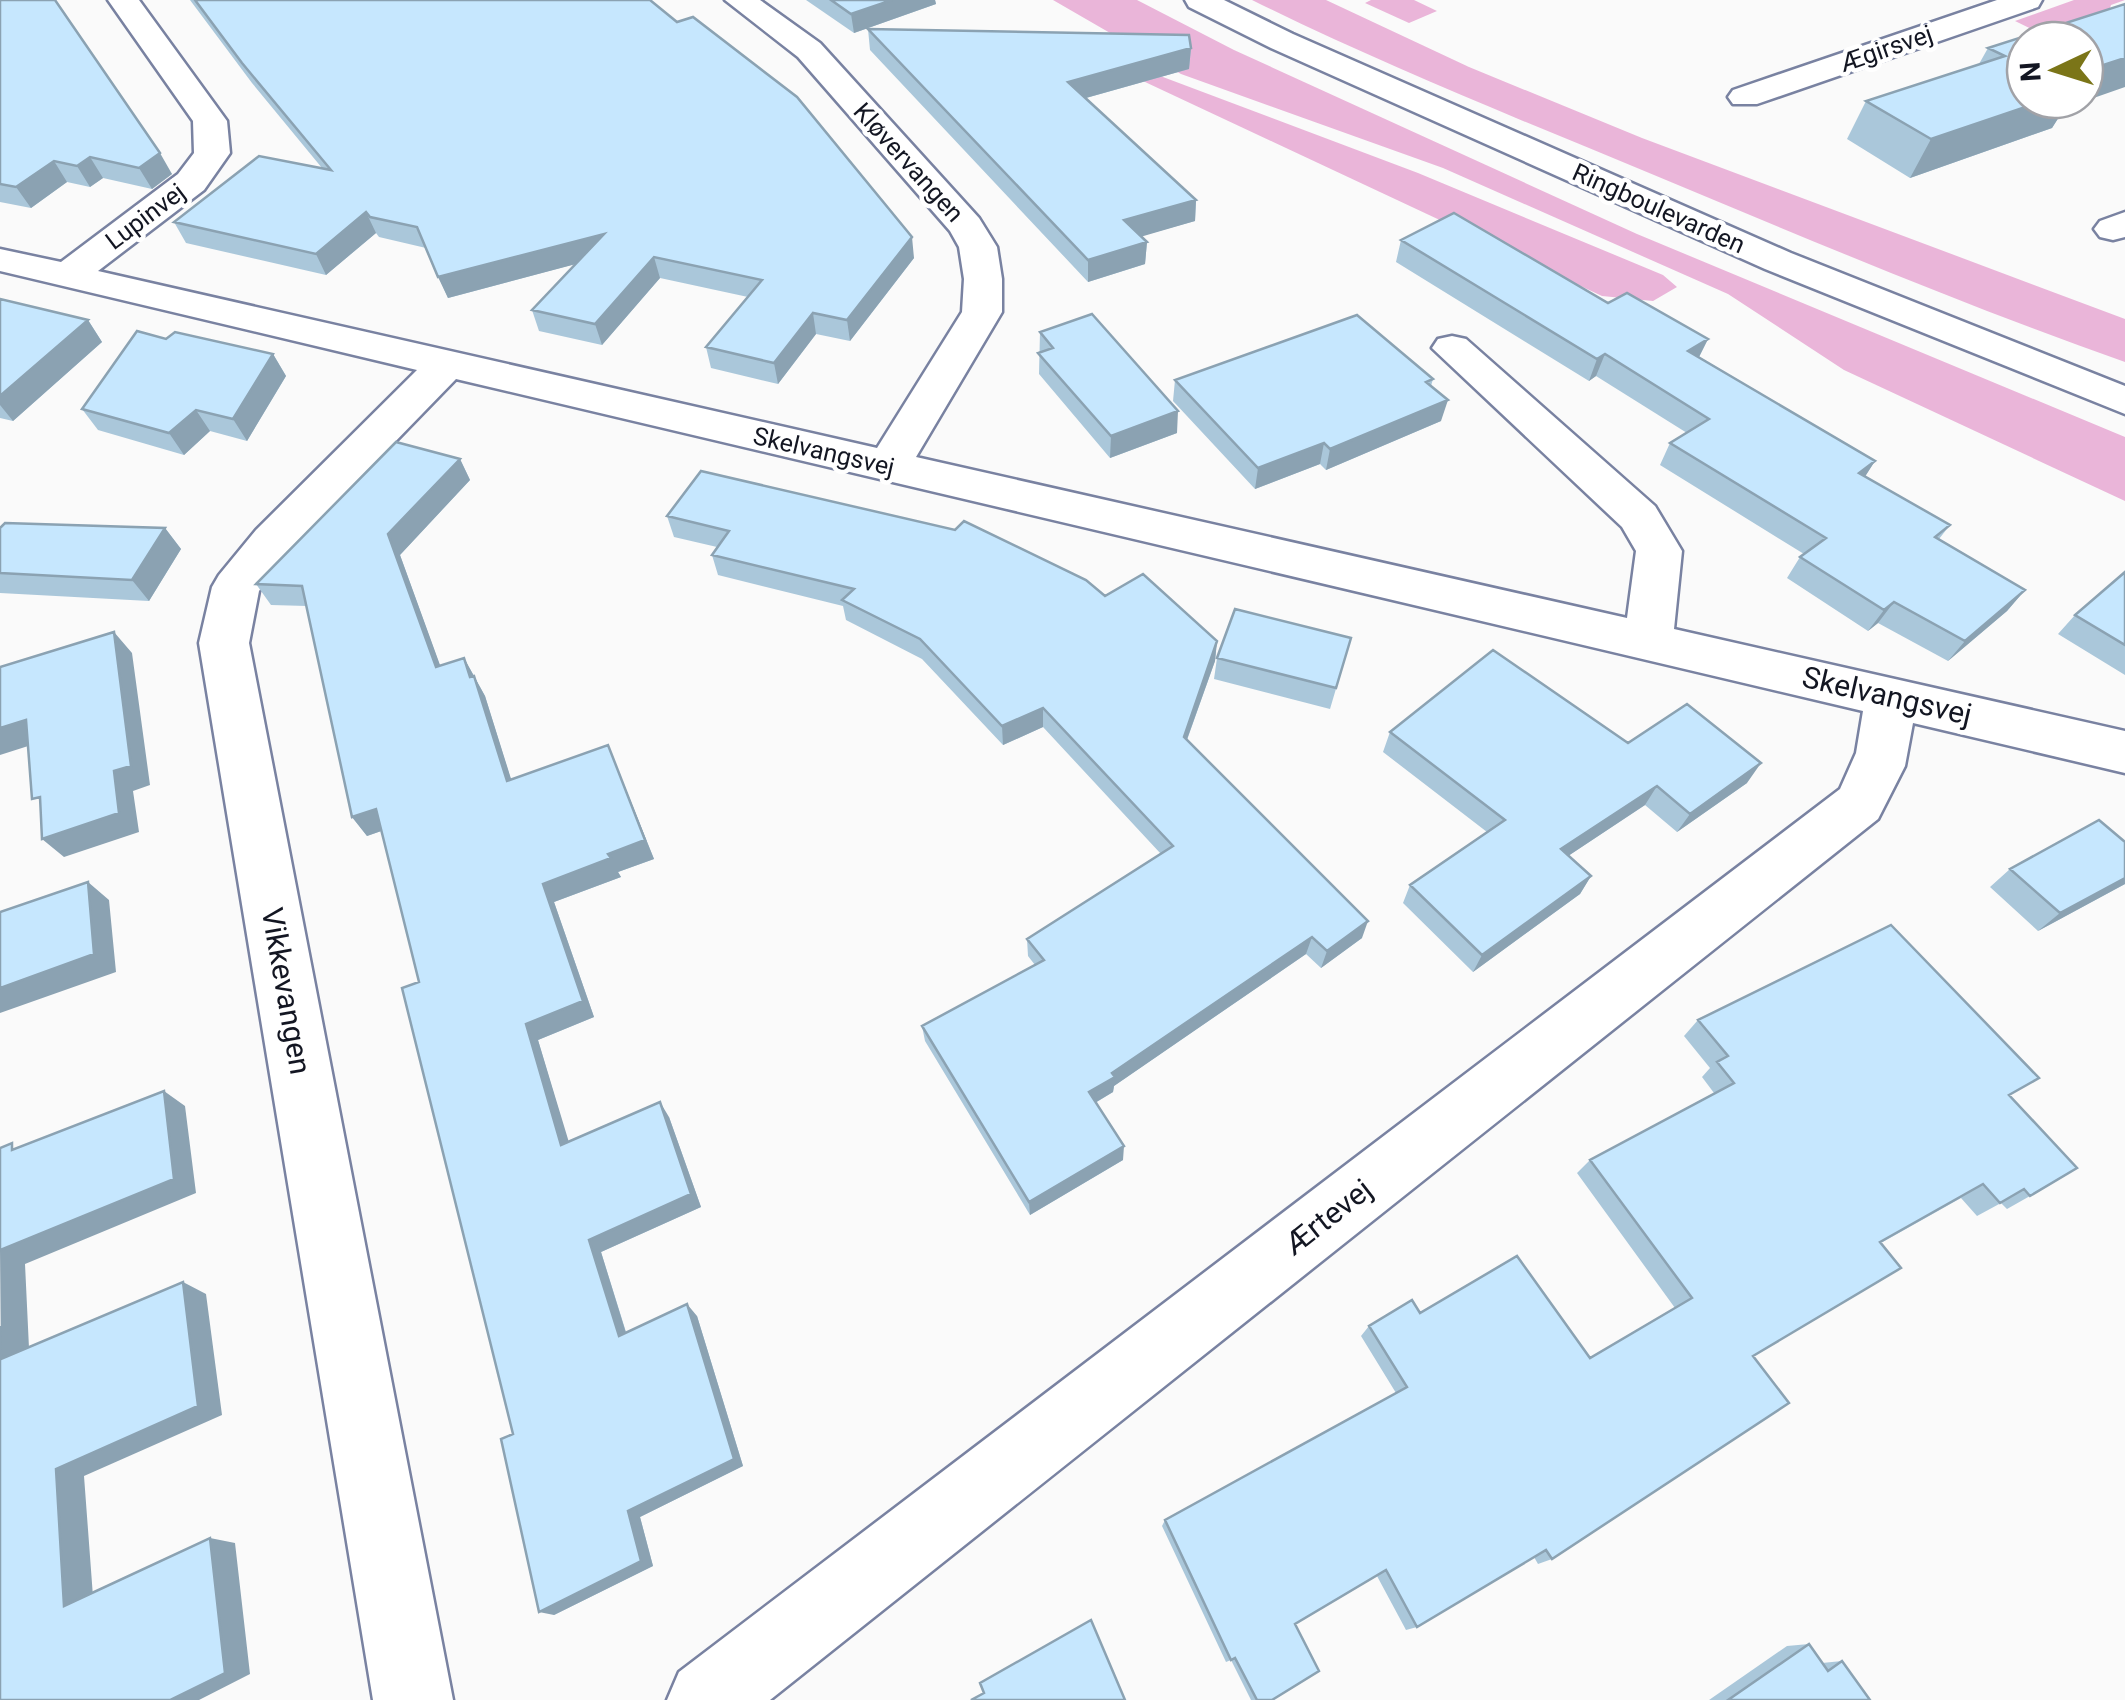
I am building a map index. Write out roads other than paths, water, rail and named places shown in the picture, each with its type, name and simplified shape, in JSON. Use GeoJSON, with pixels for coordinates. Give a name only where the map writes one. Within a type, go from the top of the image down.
{"type":"FeatureCollection","features":[{"type":"Feature","properties":{"kind":"street","name":"Lupinvej"},"geometry":{"type":"LineString","coordinates":[[70,274],[190,182],[212,153],[210,120],[123,0]]}},
{"type":"Feature","properties":{"kind":"street","name":"Kløvervangen"},"geometry":{"type":"LineString","coordinates":[[740,0],[809,50],[966,226],[978,248],[982,312],[888,466]]}},
{"type":"Feature","properties":{"kind":"street","name":"Ringboulevarden"},"geometry":{"type":"LineString","coordinates":[[1200,0],[1282,41],[1778,260],[2125,401]]}},
{"type":"Feature","properties":{"kind":"street","name":"Ægirsvej"},"geometry":{"type":"LineString","coordinates":[[1746,97],[2026,0]]}},
{"type":"Feature","properties":{"kind":"street","name":"Skelvangsvej"},"geometry":{"type":"LineString","coordinates":[[0,260],[2125,752]]}},
{"type":"Feature","properties":{"kind":"street"},"geometry":{"type":"LineString","coordinates":[[1452,348],[1640,516],[1659,551],[1648,641]]}},
{"type":"Feature","properties":{"kind":"street","name":"Vikkevangen"},"geometry":{"type":"LineString","coordinates":[[414,1700],[224,642],[236,587],[260,556],[448,363]]}},
{"type":"Feature","properties":{"kind":"street","name":"Ærtevej"},"geometry":{"type":"LineString","coordinates":[[707,1700],[1859,804],[1873,783],[1888,741],[1889,697]]}}]}
